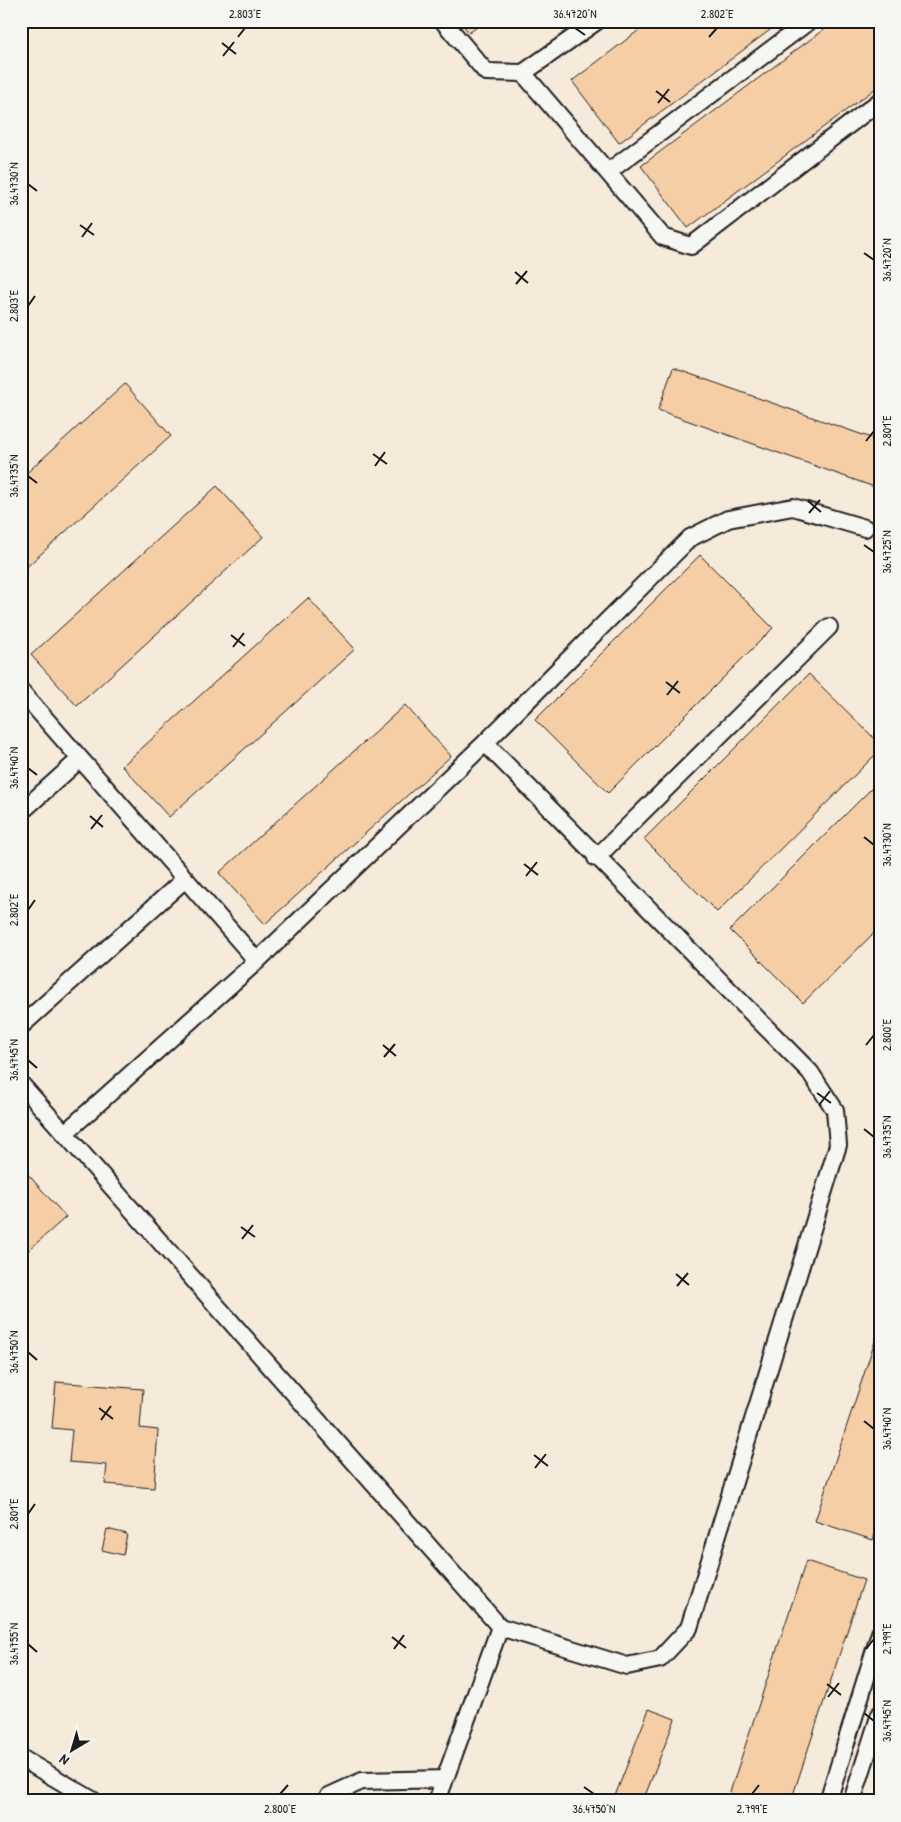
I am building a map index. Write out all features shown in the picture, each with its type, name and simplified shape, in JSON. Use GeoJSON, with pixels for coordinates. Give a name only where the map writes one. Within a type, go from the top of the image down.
{"type":"FeatureCollection","features":[{"type":"Feature","properties":{"kind":"lane"},"geometry":{"type":"LineString","coordinates":[[443,21],[486,72],[523,73],[597,21]]}},
{"type":"Feature","properties":{"kind":"lane"},"geometry":{"type":"LineString","coordinates":[[608,172],[809,21]]}},
{"type":"Feature","properties":{"kind":"lane"},"geometry":{"type":"LineString","coordinates":[[523,73],[663,237],[692,246],[880,101]]}},
{"type":"Feature","properties":{"kind":"lane"},"geometry":{"type":"LineString","coordinates":[[64,1132],[257,961],[485,743],[690,538],[728,519],[793,507],[865,528]]}},
{"type":"Feature","properties":{"kind":"lane"},"geometry":{"type":"LineString","coordinates":[[596,858],[829,627]]}},
{"type":"Feature","properties":{"kind":"lane"},"geometry":{"type":"LineString","coordinates":[[21,691],[257,961]]}},
{"type":"Feature","properties":{"kind":"lane"},"geometry":{"type":"LineString","coordinates":[[21,1084],[500,1627],[627,1666],[660,1659],[689,1628],[838,1146],[835,1110],[810,1072],[596,858],[485,743]]}},
{"type":"Feature","properties":{"kind":"lane"},"geometry":{"type":"LineString","coordinates":[[21,812],[80,759]]}},
{"type":"Feature","properties":{"kind":"lane"},"geometry":{"type":"LineString","coordinates":[[21,1026],[185,879]]}},
{"type":"Feature","properties":{"kind":"lane"},"geometry":{"type":"LineString","coordinates":[[437,1801],[500,1627]]}},
{"type":"Feature","properties":{"kind":"lane"},"geometry":{"type":"LineString","coordinates":[[828,1801],[880,1633]]}},
{"type":"Feature","properties":{"kind":"lane"},"geometry":{"type":"LineString","coordinates":[[852,1801],[880,1714]]}},
{"type":"Feature","properties":{"kind":"lane"},"geometry":{"type":"LineString","coordinates":[[21,1758],[94,1801]]}},
{"type":"Feature","properties":{"kind":"lane"},"geometry":{"type":"LineString","coordinates":[[325,1801],[329,1796],[362,1781],[445,1779]]}},
{"type":"Feature","properties":{"kind":"building"},"geometry":{"type":"Polygon","coordinates":[[[460,21],[485,21],[469,33],[460,21]]]}},
{"type":"Feature","properties":{"kind":"building"},"geometry":{"type":"Polygon","coordinates":[[[651,21],[782,21],[619,143],[572,81],[651,21]]]}},
{"type":"Feature","properties":{"kind":"building"},"geometry":{"type":"Polygon","coordinates":[[[835,21],[880,21],[880,85],[688,228],[641,166],[835,21]]]}},
{"type":"Feature","properties":{"kind":"building"},"geometry":{"type":"Polygon","coordinates":[[[673,368],[880,441],[880,489],[658,410],[673,368]]]}},
{"type":"Feature","properties":{"kind":"building"},"geometry":{"type":"Polygon","coordinates":[[[125,384],[171,436],[21,572],[21,478],[125,384]]]}},
{"type":"Feature","properties":{"kind":"building"},"geometry":{"type":"Polygon","coordinates":[[[217,486],[263,537],[77,706],[31,655],[217,486]]]}},
{"type":"Feature","properties":{"kind":"building"},"geometry":{"type":"Polygon","coordinates":[[[700,555],[773,628],[608,793],[535,720],[700,555]]]}},
{"type":"Feature","properties":{"kind":"building"},"geometry":{"type":"Polygon","coordinates":[[[308,598],[355,649],[169,817],[122,766],[308,598]]]}},
{"type":"Feature","properties":{"kind":"building"},"geometry":{"type":"Polygon","coordinates":[[[809,674],[880,744],[880,750],[717,912],[644,839],[809,674]]]}},
{"type":"Feature","properties":{"kind":"building"},"geometry":{"type":"Polygon","coordinates":[[[405,705],[451,756],[265,924],[219,873],[405,705]]]}},
{"type":"Feature","properties":{"kind":"building"},"geometry":{"type":"Polygon","coordinates":[[[880,780],[880,927],[803,1003],[730,930],[880,780]]]}},
{"type":"Feature","properties":{"kind":"building"},"geometry":{"type":"Polygon","coordinates":[[[25,1171],[66,1217],[21,1257],[21,1174],[25,1171]]]}},
{"type":"Feature","properties":{"kind":"building"},"geometry":{"type":"Polygon","coordinates":[[[880,1326],[880,1520],[873,1540],[815,1521],[880,1326]]]}},
{"type":"Feature","properties":{"kind":"building"},"geometry":{"type":"Polygon","coordinates":[[[56,1382],[143,1389],[140,1428],[158,1430],[154,1488],[105,1484],[107,1465],[69,1462],[72,1430],[52,1428],[56,1382]]]}},
{"type":"Feature","properties":{"kind":"building"},"geometry":{"type":"Polygon","coordinates":[[[107,1529],[127,1534],[123,1555],[102,1550],[107,1529]]]}},
{"type":"Feature","properties":{"kind":"building"},"geometry":{"type":"Polygon","coordinates":[[[806,1561],[864,1580],[791,1801],[727,1801],[806,1561]]]}},
{"type":"Feature","properties":{"kind":"building"},"geometry":{"type":"Polygon","coordinates":[[[649,1709],[675,1719],[643,1801],[613,1801],[649,1709]]]}}]}
